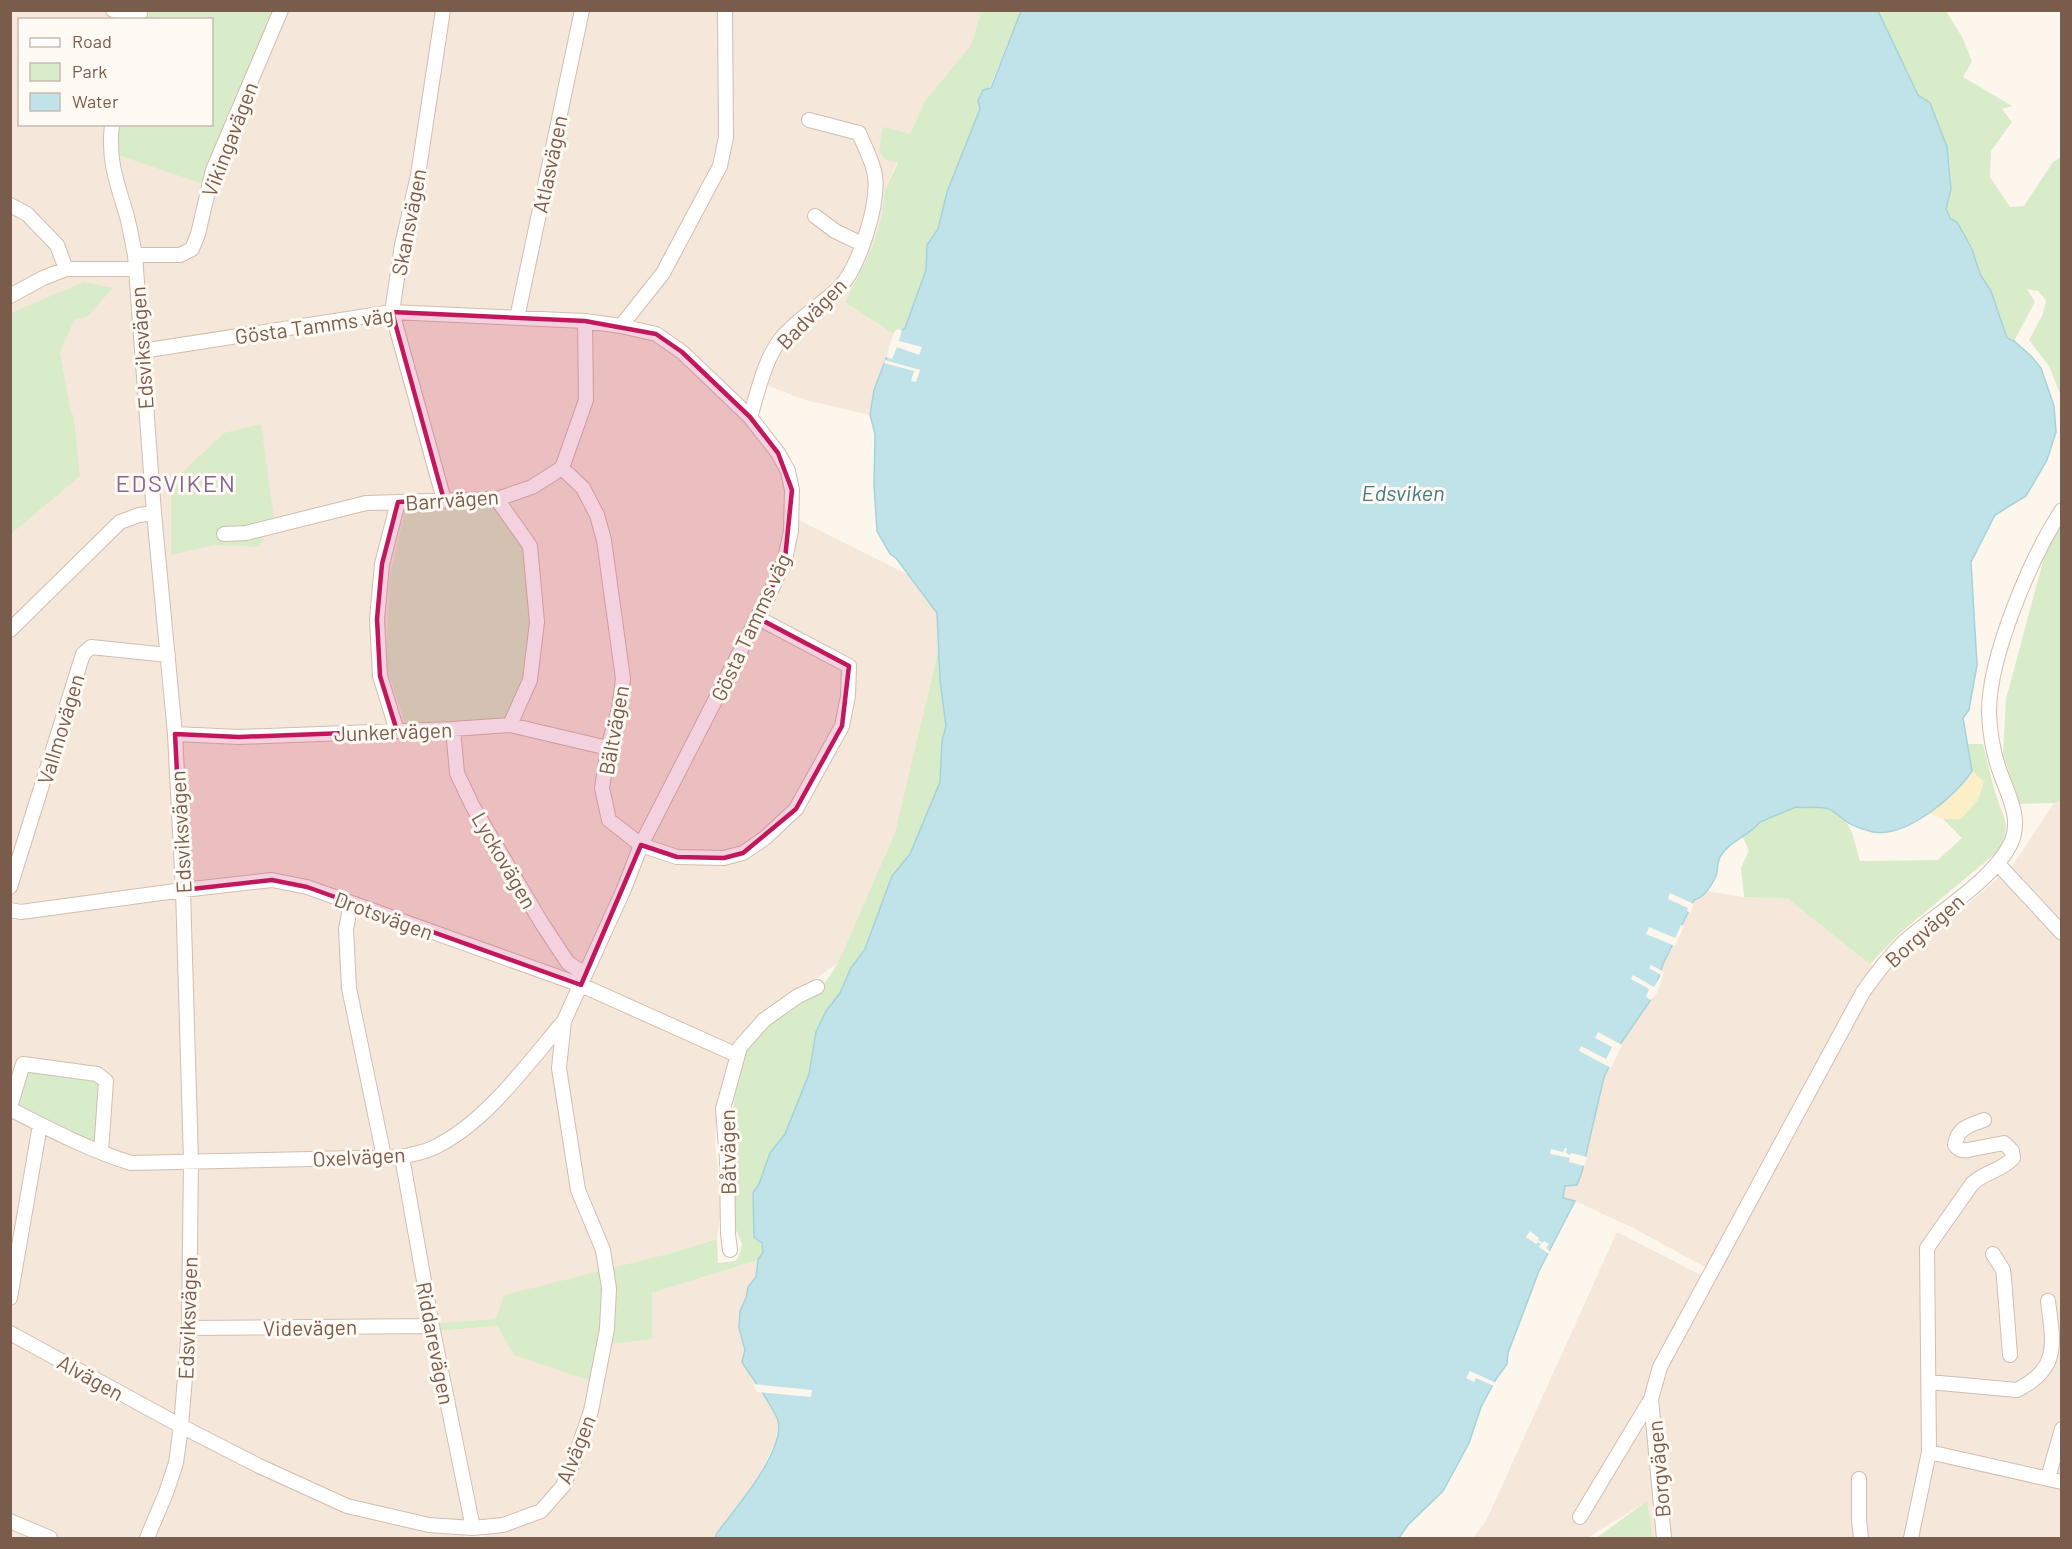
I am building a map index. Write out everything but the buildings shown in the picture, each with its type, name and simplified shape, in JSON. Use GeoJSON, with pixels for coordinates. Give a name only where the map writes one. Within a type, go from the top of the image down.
{"type":"FeatureCollection","features":[{"type":"Feature","properties":{"kind":"street"},"geometry":{"type":"LineString","coordinates":[[113,10],[140,15]]}},
{"type":"Feature","properties":{"kind":"street","name":"Vikingavägen"},"geometry":{"type":"LineString","coordinates":[[66,269],[180,255],[192,249],[198,234],[213,171],[281,10]]}},
{"type":"Feature","properties":{"kind":"street","name":"Skansvägen"},"geometry":{"type":"LineString","coordinates":[[443,10],[418,175],[402,244],[392,312],[444,500]]}},
{"type":"Feature","properties":{"kind":"street","name":"Atlasvägen"},"geometry":{"type":"LineString","coordinates":[[517,318],[582,10]]}},
{"type":"Feature","properties":{"kind":"street"},"geometry":{"type":"LineString","coordinates":[[621,326],[663,273],[720,166],[726,137],[725,10]]}},
{"type":"Feature","properties":{"kind":"street","name":"Badvägen"},"geometry":{"type":"LineString","coordinates":[[750,417],[768,361],[780,339],[840,286],[852,270],[871,219],[876,189],[875,173],[859,133],[809,120]]}},
{"type":"Feature","properties":{"kind":"street","name":"Edsviksvägen"},"geometry":{"type":"LineString","coordinates":[[112,126],[110,141],[112,170],[126,215],[135,262],[154,513],[175,734],[183,890],[190,1161],[189,1328],[181,1426],[172,1473],[147,1539]]}},
{"type":"Feature","properties":{"kind":"street"},"geometry":{"type":"LineString","coordinates":[[10,205],[27,214],[57,245],[66,269],[43,278],[10,296]]}},
{"type":"Feature","properties":{"kind":"street"},"geometry":{"type":"LineString","coordinates":[[816,216],[836,231],[862,244]]}},
{"type":"Feature","properties":{"kind":"street","name":"Gösta Tamms väg"},"geometry":{"type":"LineString","coordinates":[[142,351],[392,312],[585,321],[621,326],[656,334],[682,352],[750,417],[778,453],[788,471],[793,499],[791,531],[785,560],[758,618],[641,845],[581,985]]}},
{"type":"Feature","properties":{"kind":"street"},"geometry":{"type":"LineString","coordinates":[[562,468],[586,400],[585,321]]}},
{"type":"Feature","properties":{"kind":"street","name":"Barrvägen"},"geometry":{"type":"LineString","coordinates":[[224,534],[246,533],[366,503],[497,499],[532,487],[562,468]]}},
{"type":"Feature","properties":{"kind":"street","name":"Bältvägen"},"geometry":{"type":"LineString","coordinates":[[562,468],[583,488],[597,515],[604,540],[623,679],[602,788],[609,820],[641,845],[677,857],[724,858],[743,853],[765,838],[796,809],[842,726],[848,696],[849,666],[758,618]]}},
{"type":"Feature","properties":{"kind":"street"},"geometry":{"type":"LineString","coordinates":[[497,499],[530,546],[537,622],[530,680],[510,725]]}},
{"type":"Feature","properties":{"kind":"street"},"geometry":{"type":"LineString","coordinates":[[396,730],[380,675],[377,619],[382,564],[398,502]]}},
{"type":"Feature","properties":{"kind":"street","name":"Borgvägen"},"geometry":{"type":"LineString","coordinates":[[1580,1517],[1651,1400],[1660,1367],[1863,992],[1904,943],[1998,864],[2011,844],[2015,822],[2012,802],[2000,772],[1991,739],[1989,712],[1991,687],[2010,620],[2044,536],[2061,510]]}},
{"type":"Feature","properties":{"kind":"street"},"geometry":{"type":"LineString","coordinates":[[10,630],[120,522],[138,515],[154,513]]}},
{"type":"Feature","properties":{"kind":"street","name":"Vallmovägen"},"geometry":{"type":"LineString","coordinates":[[10,887],[82,654],[91,647],[168,655]]}},
{"type":"Feature","properties":{"kind":"street","name":"Junkervägen"},"geometry":{"type":"LineString","coordinates":[[175,734],[239,737],[510,725],[608,748]]}},
{"type":"Feature","properties":{"kind":"street","name":"Lyckovägen"},"geometry":{"type":"LineString","coordinates":[[453,729],[458,773],[472,805],[581,985]]}},
{"type":"Feature","properties":{"kind":"street"},"geometry":{"type":"LineString","coordinates":[[1998,864],[2061,933]]}},
{"type":"Feature","properties":{"kind":"street","name":"Drotsvägen"},"geometry":{"type":"LineString","coordinates":[[10,910],[21,912],[272,880],[307,887],[581,985],[737,1055]]}},
{"type":"Feature","properties":{"kind":"street"},"geometry":{"type":"LineString","coordinates":[[351,903],[346,929],[349,988],[384,1157]]}},
{"type":"Feature","properties":{"kind":"street","name":"Alvägen"},"geometry":{"type":"LineString","coordinates":[[10,1333],[256,1465],[347,1506],[429,1525],[473,1528],[503,1525],[541,1512],[562,1486],[573,1463],[591,1411],[607,1329],[609,1288],[603,1250],[578,1190],[559,1068],[564,1021],[581,985]]}},
{"type":"Feature","properties":{"kind":"street","name":"Båtvägen"},"geometry":{"type":"LineString","coordinates":[[730,1250],[723,1109],[737,1055],[740,1047],[764,1020],[798,996],[817,987]]}},
{"type":"Feature","properties":{"kind":"street","name":"Oxelvägen"},"geometry":{"type":"LineString","coordinates":[[101,1152],[106,1081],[97,1074],[23,1064],[10,1108],[40,1125],[101,1152],[131,1163],[402,1157],[434,1148],[455,1137],[478,1119],[564,1021]]}},
{"type":"Feature","properties":{"kind":"street"},"geometry":{"type":"LineString","coordinates":[[1911,1539],[1929,1452],[1927,1248],[1972,1184],[1981,1175],[2008,1164],[2013,1158],[2012,1151],[2004,1143],[1962,1151],[1957,1148],[1955,1144],[1958,1133],[1984,1120]]}},
{"type":"Feature","properties":{"kind":"street"},"geometry":{"type":"LineString","coordinates":[[10,1298],[40,1125]]}},
{"type":"Feature","properties":{"kind":"street","name":"Riddarevägen"},"geometry":{"type":"LineString","coordinates":[[402,1157],[432,1326],[473,1528]]}},
{"type":"Feature","properties":{"kind":"street"},"geometry":{"type":"LineString","coordinates":[[1993,1254],[2000,1263],[2004,1278],[2010,1355]]}},
{"type":"Feature","properties":{"kind":"street"},"geometry":{"type":"LineString","coordinates":[[1929,1382],[2017,1390],[2029,1384],[2041,1374],[2049,1361],[2053,1345],[2048,1301]]}},
{"type":"Feature","properties":{"kind":"street","name":"Videvägen"},"geometry":{"type":"LineString","coordinates":[[189,1328],[432,1326]]}},
{"type":"Feature","properties":{"kind":"street","name":"Borgvägen"},"geometry":{"type":"LineString","coordinates":[[1651,1400],[1664,1539]]}},
{"type":"Feature","properties":{"kind":"street"},"geometry":{"type":"LineString","coordinates":[[1929,1452],[2055,1480],[2061,1429]]}},
{"type":"Feature","properties":{"kind":"street"},"geometry":{"type":"LineString","coordinates":[[1859,1479],[1861,1539]]}},
{"type":"Feature","properties":{"kind":"street"},"geometry":{"type":"LineString","coordinates":[[10,1521],[50,1539]]}},
{"type":"Feature","properties":{"kind":"highlighted area"},"geometry":{"type":"Polygon","coordinates":[[[392,312],[585,321],[656,334],[682,352],[750,417],[778,453],[792,490],[785,559],[758,618],[849,666],[842,726],[796,809],[743,853],[724,858],[677,857],[641,845],[581,985],[307,887],[272,880],[183,890],[175,734],[239,737],[397,731],[380,676],[377,619],[382,564],[398,502],[444,500],[392,312]]]}},
{"type":"Feature","properties":{"kind":"shaded area"},"geometry":{"type":"Polygon","coordinates":[[[11,11],[981,11],[971,45],[924,102],[885,189],[882,216],[872,248],[845,301],[895,335],[874,390],[870,415],[805,400],[766,385],[756,417],[791,464],[800,491],[797,519],[909,575],[937,613],[938,651],[895,832],[838,963],[763,1016],[738,1045],[717,1104],[715,1144],[722,1202],[717,1239],[505,1295],[497,1319],[437,1323],[438,1331],[497,1326],[514,1355],[599,1345],[652,1293],[758,1260],[756,1277],[748,1287],[740,1311],[739,1328],[745,1350],[742,1362],[771,1406],[778,1422],[775,1443],[755,1483],[715,1538],[485,1538],[483,1531],[465,1531],[464,1538],[11,1538],[11,11]]]}},
{"type":"Feature","properties":{"kind":"shaded area"},"geometry":{"type":"Polygon","coordinates":[[[2061,800],[2061,1538],[1653,1538],[1646,1502],[1587,1538],[1473,1538],[1486,1521],[1617,1232],[1701,1275],[1711,1284],[1718,1274],[1633,1228],[1575,1201],[1563,1198],[1565,1186],[1582,1172],[1604,1077],[1621,1043],[1652,998],[1663,964],[1694,900],[1699,899],[1706,891],[1744,897],[1788,899],[1885,975],[2013,865],[2054,803],[2061,800]]]}},
{"type":"Feature","properties":{"kind":"green space"},"geometry":{"type":"Polygon","coordinates":[[[1012,10],[1020,13],[947,192],[938,229],[927,245],[926,270],[905,328],[895,335],[845,302],[872,248],[882,216],[885,189],[898,163],[885,159],[879,151],[882,129],[885,127],[910,134],[924,102],[971,45],[981,11],[1012,10]]]}},
{"type":"Feature","properties":{"kind":"green space"},"geometry":{"type":"Polygon","coordinates":[[[149,11],[277,11],[203,184],[118,155],[119,126],[213,126],[213,18],[146,18],[149,11]]]}},
{"type":"Feature","properties":{"kind":"green space"},"geometry":{"type":"Polygon","coordinates":[[[1878,11],[1946,11],[1962,37],[1972,61],[1963,77],[2012,106],[2002,109],[2012,122],[1991,151],[1990,177],[2010,207],[2024,206],[2053,162],[2061,157],[2061,396],[2049,366],[2029,340],[2043,314],[2046,300],[2038,291],[2027,289],[2035,302],[2014,341],[2007,338],[1991,291],[1980,274],[1972,249],[1946,209],[1951,174],[1943,138],[1932,107],[1918,95],[1878,11]]]}},
{"type":"Feature","properties":{"kind":"green space"},"geometry":{"type":"Polygon","coordinates":[[[84,282],[113,288],[87,317],[74,320],[60,353],[70,408],[74,418],[80,476],[11,534],[11,313],[84,282]]]}},
{"type":"Feature","properties":{"kind":"green space"},"geometry":{"type":"Polygon","coordinates":[[[261,424],[274,518],[259,547],[215,545],[171,555],[171,483],[224,433],[261,424]]]}},
{"type":"Feature","properties":{"kind":"green space"},"geometry":{"type":"Polygon","coordinates":[[[495,507],[525,545],[531,627],[523,678],[506,719],[406,725],[386,666],[390,577],[405,512],[495,507]]]}},
{"type":"Feature","properties":{"kind":"green space"},"geometry":{"type":"Polygon","coordinates":[[[2061,519],[2061,800],[2054,803],[2019,804],[2003,754],[2006,699],[2049,539],[2061,519]]]}},
{"type":"Feature","properties":{"kind":"green space"},"geometry":{"type":"Polygon","coordinates":[[[938,651],[946,726],[942,741],[940,782],[910,854],[892,876],[865,949],[851,968],[840,993],[826,1011],[816,1032],[809,1074],[785,1134],[770,1153],[759,1184],[753,1193],[763,1252],[758,1260],[652,1293],[652,1339],[600,1345],[591,1381],[514,1355],[497,1326],[437,1331],[436,1323],[496,1319],[504,1295],[671,1253],[717,1239],[718,1263],[735,1261],[739,1256],[742,1244],[735,1228],[731,1160],[734,1154],[731,1142],[733,1107],[741,1063],[749,1044],[780,1015],[820,988],[838,963],[895,832],[938,651]]]}},
{"type":"Feature","properties":{"kind":"green space"},"geometry":{"type":"Polygon","coordinates":[[[1968,744],[1983,744],[1994,789],[2006,824],[2002,844],[1997,852],[1900,933],[1870,964],[1788,899],[1744,897],[1741,868],[1749,850],[1742,836],[1759,822],[1796,807],[1820,808],[1844,820],[1852,834],[1860,861],[1938,860],[1962,838],[1943,819],[1961,819],[1984,782],[1972,771],[1968,744]]]}},
{"type":"Feature","properties":{"kind":"green space"},"geometry":{"type":"Polygon","coordinates":[[[31,1068],[91,1077],[98,1081],[99,1132],[92,1144],[17,1106],[24,1074],[31,1068]]]}},
{"type":"Feature","properties":{"kind":"green space"},"geometry":{"type":"Polygon","coordinates":[[[1647,1501],[1653,1538],[1596,1538],[1647,1501]]]}},
{"type":"Feature","properties":{"kind":"sand"},"geometry":{"type":"Polygon","coordinates":[[[1972,771],[1984,782],[1978,800],[1961,819],[1943,819],[1929,813],[1956,792],[1972,771]]]}},
{"type":"Feature","properties":{"kind":"water","name":"Edsviken"},"geometry":{"type":"Polygon","coordinates":[[[1021,11],[1878,11],[1918,95],[1930,103],[1947,147],[1951,189],[1946,209],[1951,219],[1957,222],[1972,249],[1980,274],[1991,291],[2007,338],[2031,356],[2041,368],[2054,406],[2056,432],[2047,460],[2026,496],[1995,515],[1971,562],[1977,665],[1969,710],[1963,718],[1972,771],[1942,803],[1928,814],[1900,829],[1873,832],[1847,822],[1828,809],[1796,807],[1760,822],[1724,851],[1719,859],[1716,876],[1712,883],[1704,894],[1694,900],[1663,964],[1652,998],[1621,1043],[1604,1077],[1582,1172],[1577,1185],[1565,1186],[1563,1198],[1575,1201],[1539,1271],[1508,1353],[1507,1364],[1481,1407],[1469,1443],[1443,1491],[1408,1525],[1399,1538],[715,1538],[766,1464],[778,1434],[776,1415],[742,1362],[745,1350],[739,1328],[740,1311],[748,1287],[756,1277],[758,1260],[763,1252],[762,1243],[754,1237],[753,1193],[759,1184],[770,1153],[785,1134],[809,1074],[816,1032],[826,1011],[840,993],[851,968],[865,949],[892,876],[910,854],[940,782],[942,741],[946,726],[940,680],[937,613],[896,558],[890,554],[877,531],[874,485],[875,434],[870,415],[874,390],[895,335],[905,328],[926,270],[927,245],[938,229],[947,192],[980,109],[978,101],[983,90],[991,88],[1021,11]]]}},
{"type":"Feature","properties":{"kind":"pier"},"geometry":{"type":"Polygon","coordinates":[[[898,329],[902,330],[899,341],[922,347],[919,355],[897,347],[892,359],[886,357],[894,332],[898,329]]]}},
{"type":"Feature","properties":{"kind":"pier"},"geometry":{"type":"Polygon","coordinates":[[[885,360],[920,370],[916,382],[911,381],[914,371],[884,363],[885,360]]]}},
{"type":"Feature","properties":{"kind":"pier"},"geometry":{"type":"Polygon","coordinates":[[[1670,893],[1694,904],[1690,913],[1687,911],[1688,908],[1668,899],[1670,893]]]}},
{"type":"Feature","properties":{"kind":"pier"},"geometry":{"type":"Polygon","coordinates":[[[1681,925],[1684,926],[1675,946],[1646,934],[1649,927],[1675,938],[1681,925]]]}},
{"type":"Feature","properties":{"kind":"pier"},"geometry":{"type":"Polygon","coordinates":[[[1651,965],[1664,972],[1657,993],[1651,1000],[1646,997],[1649,989],[1631,979],[1633,975],[1654,987],[1661,975],[1649,968],[1651,965]]]}},
{"type":"Feature","properties":{"kind":"pier"},"geometry":{"type":"Polygon","coordinates":[[[1598,1032],[1622,1045],[1611,1068],[1579,1051],[1581,1046],[1606,1059],[1612,1047],[1595,1038],[1598,1032]]]}},
{"type":"Feature","properties":{"kind":"pier"},"geometry":{"type":"Polygon","coordinates":[[[1567,1148],[1566,1153],[1570,1155],[1571,1153],[1587,1157],[1585,1166],[1569,1162],[1570,1158],[1550,1154],[1551,1149],[1563,1152],[1567,1148]]]}},
{"type":"Feature","properties":{"kind":"pier"},"geometry":{"type":"Polygon","coordinates":[[[1530,1231],[1542,1243],[1544,1241],[1549,1244],[1546,1248],[1551,1252],[1549,1254],[1539,1247],[1541,1244],[1538,1242],[1536,1244],[1526,1237],[1530,1231]]]}},
{"type":"Feature","properties":{"kind":"pier"},"geometry":{"type":"Polygon","coordinates":[[[1470,1371],[1496,1383],[1494,1386],[1476,1378],[1474,1382],[1466,1378],[1470,1371]]]}},
{"type":"Feature","properties":{"kind":"pier"},"geometry":{"type":"Polygon","coordinates":[[[753,1384],[812,1390],[811,1397],[757,1392],[753,1384]]]}},
{"type":"Feature","properties":{"kind":"district","name":"EDSVIKEN"},"geometry":{"type":"Point","coordinates":[176,482]}}]}
